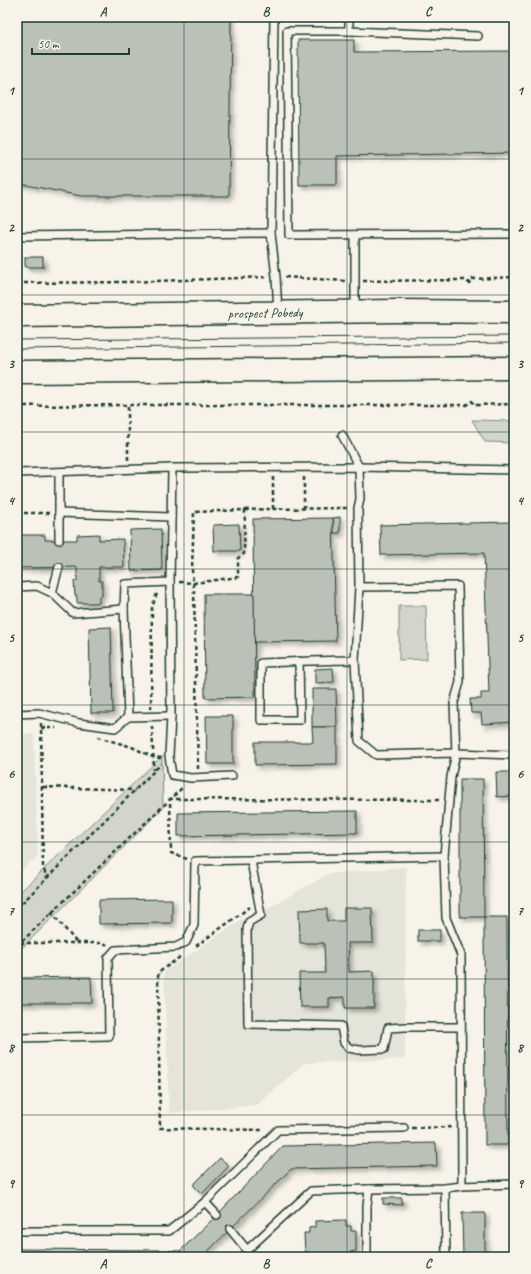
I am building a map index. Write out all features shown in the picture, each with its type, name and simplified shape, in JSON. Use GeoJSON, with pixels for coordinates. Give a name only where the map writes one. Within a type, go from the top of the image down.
{"type":"FeatureCollection","features":[{"type":"Feature","properties":{"kind":"main road","name":"prospect Pobedy"},"geometry":{"type":"LineString","coordinates":[[17,316],[355,312],[514,312]]}},
{"type":"Feature","properties":{"kind":"main road"},"geometry":{"type":"LineString","coordinates":[[17,372],[514,368]]}},
{"type":"Feature","properties":{"kind":"lane"},"geometry":{"type":"LineString","coordinates":[[274,17],[271,233],[278,313]]}},
{"type":"Feature","properties":{"kind":"lane"},"geometry":{"type":"LineString","coordinates":[[349,17],[349,31]]}},
{"type":"Feature","properties":{"kind":"lane"},"geometry":{"type":"LineString","coordinates":[[478,36],[349,31],[287,31],[289,235],[514,234]]}},
{"type":"Feature","properties":{"kind":"lane"},"geometry":{"type":"LineString","coordinates":[[17,236],[271,233]]}},
{"type":"Feature","properties":{"kind":"lane"},"geometry":{"type":"LineString","coordinates":[[355,235],[355,312]]}},
{"type":"Feature","properties":{"kind":"lane"},"geometry":{"type":"LineString","coordinates":[[342,435],[359,466],[359,587],[356,660],[359,741],[376,755],[456,753],[514,755]]}},
{"type":"Feature","properties":{"kind":"lane"},"geometry":{"type":"LineString","coordinates":[[17,474],[172,468],[359,466],[514,470]]}},
{"type":"Feature","properties":{"kind":"lane"},"geometry":{"type":"LineString","coordinates":[[172,468],[170,582],[171,716],[168,757],[172,775],[195,778],[232,776]]}},
{"type":"Feature","properties":{"kind":"lane"},"geometry":{"type":"LineString","coordinates":[[59,473],[59,540]]}},
{"type":"Feature","properties":{"kind":"lane"},"geometry":{"type":"LineString","coordinates":[[59,513],[171,517]]}},
{"type":"Feature","properties":{"kind":"lane"},"geometry":{"type":"LineString","coordinates":[[52,593],[59,567]]}},
{"type":"Feature","properties":{"kind":"lane"},"geometry":{"type":"LineString","coordinates":[[128,717],[124,609],[125,584],[170,582]]}},
{"type":"Feature","properties":{"kind":"lane"},"geometry":{"type":"LineString","coordinates":[[17,587],[37,586],[52,593],[74,613],[124,609]]}},
{"type":"Feature","properties":{"kind":"lane"},"geometry":{"type":"LineString","coordinates":[[359,587],[458,586],[460,682],[454,704],[456,753],[451,777],[444,856],[446,918],[461,955],[462,1186]]}},
{"type":"Feature","properties":{"kind":"lane"},"geometry":{"type":"LineString","coordinates":[[299,661],[300,720],[261,720],[260,663],[299,661],[356,660]]}},
{"type":"Feature","properties":{"kind":"lane"},"geometry":{"type":"LineString","coordinates":[[17,714],[42,714],[79,723],[115,728],[128,717],[171,716]]}},
{"type":"Feature","properties":{"kind":"lane"},"geometry":{"type":"LineString","coordinates":[[17,1038],[109,1036],[108,958],[115,950],[176,947],[186,942],[194,925],[195,861],[444,856]]}},
{"type":"Feature","properties":{"kind":"lane"},"geometry":{"type":"LineString","coordinates":[[251,861],[261,914],[249,922],[247,929],[248,1024],[341,1026],[344,1043],[349,1048],[359,1050],[384,1048],[388,1028],[461,1027]]}},
{"type":"Feature","properties":{"kind":"lane"},"geometry":{"type":"LineString","coordinates":[[17,1231],[169,1231],[205,1202],[278,1130],[404,1128]]}},
{"type":"Feature","properties":{"kind":"lane"},"geometry":{"type":"LineString","coordinates":[[230,1229],[247,1250],[311,1190],[446,1188],[514,1184]]}},
{"type":"Feature","properties":{"kind":"lane"},"geometry":{"type":"LineString","coordinates":[[446,1188],[446,1257]]}},
{"type":"Feature","properties":{"kind":"lane"},"geometry":{"type":"LineString","coordinates":[[367,1257],[367,1206],[369,1189]]}},
{"type":"Feature","properties":{"kind":"lane"},"geometry":{"type":"LineString","coordinates":[[205,1202],[218,1215]]}},
{"type":"Feature","properties":{"kind":"path"},"geometry":{"type":"LineString","coordinates":[[17,406],[466,405],[472,401],[475,405],[514,404]]}},
{"type":"Feature","properties":{"kind":"path"},"geometry":{"type":"LineString","coordinates":[[128,405],[128,470]]}},
{"type":"Feature","properties":{"kind":"path"},"geometry":{"type":"LineString","coordinates":[[272,509],[273,475]]}},
{"type":"Feature","properties":{"kind":"path"},"geometry":{"type":"LineString","coordinates":[[304,475],[304,509]]}},
{"type":"Feature","properties":{"kind":"path"},"geometry":{"type":"LineString","coordinates":[[17,946],[170,799],[195,778],[194,582],[192,570],[194,512],[358,508]]}},
{"type":"Feature","properties":{"kind":"path"},"geometry":{"type":"LineString","coordinates":[[170,582],[194,582],[238,577],[238,558],[244,554],[245,510]]}},
{"type":"Feature","properties":{"kind":"path"},"geometry":{"type":"LineString","coordinates":[[17,513],[59,513]]}},
{"type":"Feature","properties":{"kind":"path"},"geometry":{"type":"LineString","coordinates":[[154,771],[151,716],[152,607],[160,583]]}},
{"type":"Feature","properties":{"kind":"path"},"geometry":{"type":"LineString","coordinates":[[42,714],[43,867],[47,878]]}},
{"type":"Feature","properties":{"kind":"path"},"geometry":{"type":"LineString","coordinates":[[41,728],[63,728]]}},
{"type":"Feature","properties":{"kind":"path"},"geometry":{"type":"LineString","coordinates":[[93,735],[132,748],[153,757],[168,757]]}},
{"type":"Feature","properties":{"kind":"path"},"geometry":{"type":"LineString","coordinates":[[17,908],[168,757]]}},
{"type":"Feature","properties":{"kind":"path"},"geometry":{"type":"LineString","coordinates":[[43,787],[135,790]]}},
{"type":"Feature","properties":{"kind":"path"},"geometry":{"type":"LineString","coordinates":[[170,799],[450,800]]}},
{"type":"Feature","properties":{"kind":"path"},"geometry":{"type":"LineString","coordinates":[[170,799],[171,853],[195,861]]}},
{"type":"Feature","properties":{"kind":"path"},"geometry":{"type":"LineString","coordinates":[[196,946],[259,901]]}},
{"type":"Feature","properties":{"kind":"path"},"geometry":{"type":"LineString","coordinates":[[52,912],[77,943]]}},
{"type":"Feature","properties":{"kind":"path"},"geometry":{"type":"LineString","coordinates":[[20,943],[104,943],[115,950]]}},
{"type":"Feature","properties":{"kind":"path"},"geometry":{"type":"LineString","coordinates":[[183,955],[158,973],[160,1128],[278,1130]]}},
{"type":"Feature","properties":{"kind":"path"},"geometry":{"type":"LineString","coordinates":[[404,1128],[462,1127]]}},
{"type":"Feature","properties":{"kind":"shaded area"},"geometry":{"type":"Polygon","coordinates":[[[472,420],[514,421],[514,443],[485,442],[472,420]]]}},
{"type":"Feature","properties":{"kind":"shaded area"},"geometry":{"type":"Polygon","coordinates":[[[399,606],[426,606],[427,659],[399,660],[399,606]]]}},
{"type":"Feature","properties":{"kind":"shaded area"},"geometry":{"type":"Polygon","coordinates":[[[17,734],[34,734],[38,856],[17,874],[17,734]]]}},
{"type":"Feature","properties":{"kind":"shaded area"},"geometry":{"type":"Polygon","coordinates":[[[162,756],[163,808],[17,953],[17,895],[162,756]]]}},
{"type":"Feature","properties":{"kind":"shaded area"},"geometry":{"type":"Polygon","coordinates":[[[406,867],[405,1059],[304,1063],[257,1105],[169,1113],[164,972],[257,909],[268,908],[328,874],[406,867]]]}},
{"type":"Feature","properties":{"kind":"building"},"geometry":{"type":"Polygon","coordinates":[[[17,17],[231,17],[229,196],[81,196],[17,183],[17,17]]]}},
{"type":"Feature","properties":{"kind":"building"},"geometry":{"type":"Polygon","coordinates":[[[298,40],[354,40],[354,52],[514,51],[514,153],[337,156],[337,185],[299,185],[298,40]]]}},
{"type":"Feature","properties":{"kind":"building"},"geometry":{"type":"Polygon","coordinates":[[[25,257],[43,257],[43,267],[25,267],[25,257]]]}},
{"type":"Feature","properties":{"kind":"building"},"geometry":{"type":"Polygon","coordinates":[[[340,517],[340,533],[334,533],[333,518],[340,517]]]}},
{"type":"Feature","properties":{"kind":"building"},"geometry":{"type":"Polygon","coordinates":[[[333,518],[336,641],[254,642],[253,519],[333,518]]]}},
{"type":"Feature","properties":{"kind":"building"},"geometry":{"type":"Polygon","coordinates":[[[512,522],[514,574],[514,722],[482,724],[481,713],[471,713],[470,699],[481,699],[481,693],[489,693],[484,553],[381,555],[380,525],[512,522]]]}},
{"type":"Feature","properties":{"kind":"building"},"geometry":{"type":"Polygon","coordinates":[[[239,524],[240,551],[214,551],[213,525],[239,524]]]}},
{"type":"Feature","properties":{"kind":"building"},"geometry":{"type":"Polygon","coordinates":[[[161,529],[162,570],[131,571],[130,530],[161,529]]]}},
{"type":"Feature","properties":{"kind":"building"},"geometry":{"type":"Polygon","coordinates":[[[99,534],[99,540],[123,539],[124,567],[99,567],[99,581],[102,581],[102,596],[99,596],[99,603],[77,603],[74,581],[77,581],[77,567],[17,568],[17,535],[45,535],[45,540],[77,540],[77,535],[99,534]]]}},
{"type":"Feature","properties":{"kind":"building"},"geometry":{"type":"Polygon","coordinates":[[[204,594],[254,594],[255,697],[205,698],[204,594]]]}},
{"type":"Feature","properties":{"kind":"building"},"geometry":{"type":"Polygon","coordinates":[[[111,627],[113,713],[91,713],[89,628],[111,627]]]}},
{"type":"Feature","properties":{"kind":"building"},"geometry":{"type":"Polygon","coordinates":[[[333,668],[334,682],[315,683],[315,669],[333,668]]]}},
{"type":"Feature","properties":{"kind":"building"},"geometry":{"type":"Polygon","coordinates":[[[312,689],[336,689],[337,727],[312,727],[312,689]]]}},
{"type":"Feature","properties":{"kind":"building"},"geometry":{"type":"Polygon","coordinates":[[[206,716],[233,716],[233,764],[207,764],[206,716]]]}},
{"type":"Feature","properties":{"kind":"building"},"geometry":{"type":"Polygon","coordinates":[[[312,727],[337,727],[337,764],[255,765],[255,742],[313,742],[312,727]]]}},
{"type":"Feature","properties":{"kind":"building"},"geometry":{"type":"Polygon","coordinates":[[[496,772],[511,772],[512,796],[497,797],[496,772]]]}},
{"type":"Feature","properties":{"kind":"building"},"geometry":{"type":"Polygon","coordinates":[[[460,779],[483,779],[484,917],[460,917],[460,779]]]}},
{"type":"Feature","properties":{"kind":"building"},"geometry":{"type":"Polygon","coordinates":[[[357,811],[357,833],[178,836],[178,813],[357,811]]]}},
{"type":"Feature","properties":{"kind":"building"},"geometry":{"type":"Polygon","coordinates":[[[172,899],[172,923],[99,924],[99,900],[172,899]]]}},
{"type":"Feature","properties":{"kind":"building"},"geometry":{"type":"Polygon","coordinates":[[[344,908],[372,908],[373,943],[348,943],[349,972],[374,971],[374,1008],[345,1008],[345,997],[329,998],[329,1007],[300,1007],[299,973],[325,973],[324,943],[300,943],[299,910],[327,909],[327,921],[344,921],[344,908]]]}},
{"type":"Feature","properties":{"kind":"building"},"geometry":{"type":"Polygon","coordinates":[[[484,917],[507,917],[508,1145],[485,1145],[484,917]]]}},
{"type":"Feature","properties":{"kind":"building"},"geometry":{"type":"Polygon","coordinates":[[[418,930],[440,930],[440,941],[418,941],[418,930]]]}},
{"type":"Feature","properties":{"kind":"building"},"geometry":{"type":"Polygon","coordinates":[[[91,977],[92,1003],[17,1003],[17,978],[91,977]]]}},
{"type":"Feature","properties":{"kind":"building"},"geometry":{"type":"Polygon","coordinates":[[[436,1143],[437,1166],[291,1169],[202,1257],[183,1257],[180,1251],[217,1215],[283,1146],[436,1143]]]}},
{"type":"Feature","properties":{"kind":"building"},"geometry":{"type":"Polygon","coordinates":[[[220,1158],[229,1166],[202,1194],[193,1185],[220,1158]]]}},
{"type":"Feature","properties":{"kind":"building"},"geometry":{"type":"Polygon","coordinates":[[[383,1198],[402,1198],[402,1205],[383,1204],[383,1198]]]}},
{"type":"Feature","properties":{"kind":"building"},"geometry":{"type":"Polygon","coordinates":[[[462,1213],[485,1213],[485,1257],[463,1257],[462,1213]]]}},
{"type":"Feature","properties":{"kind":"building"},"geometry":{"type":"Polygon","coordinates":[[[346,1220],[346,1226],[351,1226],[351,1231],[356,1231],[356,1251],[350,1252],[350,1257],[309,1257],[309,1252],[305,1252],[304,1233],[309,1233],[309,1228],[315,1227],[315,1221],[346,1220]]]}},
{"type":"Feature","properties":{"kind":"building"},"geometry":{"type":"Polygon","coordinates":[[[17,1249],[162,1250],[180,1251],[183,1257],[17,1257],[17,1249]]]}},
{"type":"Feature","properties":{"kind":"tram line"},"geometry":{"type":"LineString","coordinates":[[17,340],[514,336]]}},
{"type":"Feature","properties":{"kind":"tram line"},"geometry":{"type":"LineString","coordinates":[[17,349],[514,343]]}}]}
